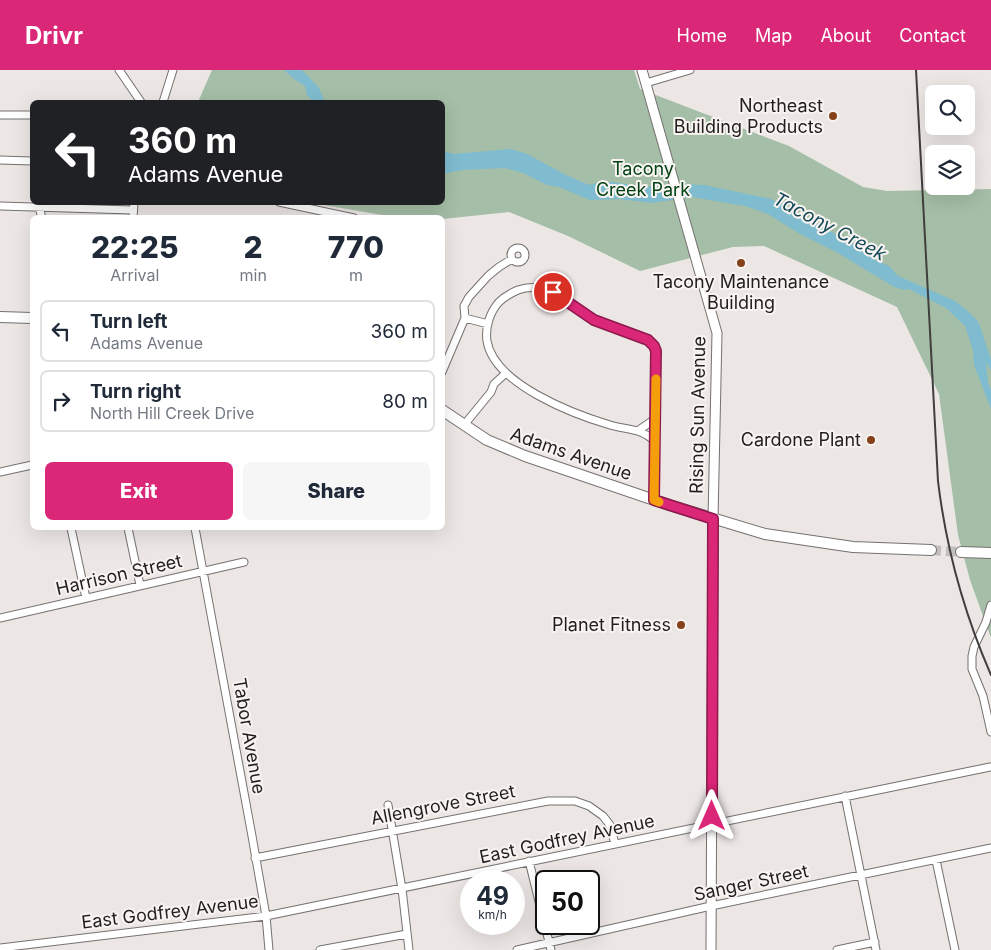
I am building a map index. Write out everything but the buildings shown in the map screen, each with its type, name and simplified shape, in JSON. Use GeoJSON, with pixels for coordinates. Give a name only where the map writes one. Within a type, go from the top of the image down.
{"type":"FeatureCollection","features":[{"type":"Feature","properties":{"kind":"highway"},"geometry":{"type":"LineString","coordinates":[[0,317],[30,318]]}},
{"type":"Feature","properties":{"kind":"highway","name":"Adams Avenue"},"geometry":{"type":"LineString","coordinates":[[445,412],[487,440],[518,454],[654,500],[765,534],[830,545],[931,550]]}},
{"type":"Feature","properties":{"kind":"highway"},"geometry":{"type":"LineString","coordinates":[[960,552],[991,553]]}},
{"type":"Feature","properties":{"kind":"main road","name":"Rising Sun Avenue"},"geometry":{"type":"LineString","coordinates":[[642,70],[717,333],[713,519],[711,950]]}},
{"type":"Feature","properties":{"kind":"street"},"geometry":{"type":"LineString","coordinates":[[119,70],[141,100]]}},
{"type":"Feature","properties":{"kind":"street"},"geometry":{"type":"LineString","coordinates":[[164,100],[173,70]]}},
{"type":"Feature","properties":{"kind":"street"},"geometry":{"type":"LineString","coordinates":[[646,83],[690,70]]}},
{"type":"Feature","properties":{"kind":"street"},"geometry":{"type":"LineString","coordinates":[[0,115],[30,115]]}},
{"type":"Feature","properties":{"kind":"street"},"geometry":{"type":"LineString","coordinates":[[0,160],[30,161]]}},
{"type":"Feature","properties":{"kind":"street"},"geometry":{"type":"LineString","coordinates":[[293,205],[340,215]]}},
{"type":"Feature","properties":{"kind":"street"},"geometry":{"type":"LineString","coordinates":[[0,206],[133,210]]}},
{"type":"Feature","properties":{"kind":"street"},"geometry":{"type":"LineString","coordinates":[[39,207],[41,215]]}},
{"type":"Feature","properties":{"kind":"street"},"geometry":{"type":"LineString","coordinates":[[445,365],[465,318],[464,306],[475,288],[499,267],[512,259]]}},
{"type":"Feature","properties":{"kind":"street"},"geometry":{"type":"LineString","coordinates":[[654,500],[655,442],[656,351],[654,346],[648,340],[594,320],[553,292],[541,288],[524,288],[507,295],[499,302],[488,324],[487,335],[489,349],[497,363],[506,373],[542,397],[577,414],[613,426],[639,430],[655,442]]}},
{"type":"Feature","properties":{"kind":"street"},"geometry":{"type":"LineString","coordinates":[[465,318],[488,324]]}},
{"type":"Feature","properties":{"kind":"street"},"geometry":{"type":"LineString","coordinates":[[464,425],[494,384],[506,373]]}},
{"type":"Feature","properties":{"kind":"street"},"geometry":{"type":"LineString","coordinates":[[639,430],[655,419]]}},
{"type":"Feature","properties":{"kind":"street"},"geometry":{"type":"LineString","coordinates":[[0,472],[30,465]]}},
{"type":"Feature","properties":{"kind":"street"},"geometry":{"type":"LineString","coordinates":[[72,530],[86,598]]}},
{"type":"Feature","properties":{"kind":"street"},"geometry":{"type":"LineString","coordinates":[[128,530],[140,586]]}},
{"type":"Feature","properties":{"kind":"street","name":"Tabor Avenue"},"geometry":{"type":"LineString","coordinates":[[195,530],[266,916],[269,950]]}},
{"type":"Feature","properties":{"kind":"street","name":"Harrison Street"},"geometry":{"type":"LineString","coordinates":[[0,618],[244,562]]}},
{"type":"Feature","properties":{"kind":"street"},"geometry":{"type":"LineString","coordinates":[[991,605],[986,622],[974,646],[972,656],[972,669],[983,696],[991,732]]}},
{"type":"Feature","properties":{"kind":"street","name":"East Godfrey Avenue"},"geometry":{"type":"LineString","coordinates":[[0,948],[266,916],[991,766]]}},
{"type":"Feature","properties":{"kind":"street"},"geometry":{"type":"LineString","coordinates":[[845,796],[876,950]]}},
{"type":"Feature","properties":{"kind":"street","name":"Allengrove Street"},"geometry":{"type":"LineString","coordinates":[[255,858],[548,801],[575,801],[589,806],[603,816],[610,825],[615,844]]}},
{"type":"Feature","properties":{"kind":"street"},"geometry":{"type":"LineString","coordinates":[[388,805],[402,889],[409,950]]}},
{"type":"Feature","properties":{"kind":"street","name":"Sanger Street"},"geometry":{"type":"LineString","coordinates":[[517,950],[550,946],[711,906],[991,848]]}},
{"type":"Feature","properties":{"kind":"street"},"geometry":{"type":"LineString","coordinates":[[936,860],[955,950]]}},
{"type":"Feature","properties":{"kind":"street"},"geometry":{"type":"LineString","coordinates":[[528,861],[550,946]]}},
{"type":"Feature","properties":{"kind":"street"},"geometry":{"type":"LineString","coordinates":[[320,950],[407,934]]}},
{"type":"Feature","properties":{"kind":"street"},"geometry":{"type":"LineString","coordinates":[[837,950],[875,942]]}},
{"type":"Feature","properties":{"kind":"green space","name":"Tacony Creek Park"},"geometry":{"type":"Polygon","coordinates":[[[212,70],[634,70],[640,89],[789,146],[863,187],[887,191],[925,190],[925,195],[975,195],[975,189],[991,189],[991,638],[970,580],[958,535],[939,394],[897,307],[764,246],[733,247],[640,271],[568,236],[509,212],[445,219],[445,215],[382,215],[324,205],[445,205],[445,100],[199,100],[212,70]]]}},
{"type":"Feature","properties":{"kind":"water"},"geometry":{"type":"Polygon","coordinates":[[[284,70],[302,70],[319,88],[324,100],[312,100],[307,95],[305,86],[284,70]]]}},
{"type":"Feature","properties":{"kind":"water"},"geometry":{"type":"Polygon","coordinates":[[[511,149],[527,154],[589,185],[599,182],[613,182],[643,187],[683,184],[704,185],[771,199],[868,252],[874,259],[889,266],[898,276],[953,300],[977,320],[991,360],[991,370],[986,363],[988,383],[991,390],[991,409],[974,365],[973,350],[965,326],[946,308],[909,289],[905,290],[894,287],[768,214],[745,206],[692,197],[652,203],[619,199],[590,200],[559,187],[547,185],[523,173],[505,168],[462,170],[445,174],[445,152],[454,154],[511,149]]]}},
{"type":"Feature","properties":{"kind":"tunnel"},"geometry":{"type":"LineString","coordinates":[[931,550],[961,552]]}},
{"type":"Feature","properties":{"kind":"railway"},"geometry":{"type":"LineString","coordinates":[[916,70],[938,481],[941,506],[964,604],[991,675]]}},
{"type":"Feature","properties":{"kind":"slow traffic"},"geometry":{"type":"LineString","coordinates":[[656,379],[654,500],[659,502]]}},
{"type":"Feature","properties":{"kind":"place","name":"Northeast Building Products"},"geometry":{"type":"Point","coordinates":[833,116]}},
{"type":"Feature","properties":{"kind":"place","name":"Tacony Maintenance Building"},"geometry":{"type":"Point","coordinates":[741,263]}},
{"type":"Feature","properties":{"kind":"place","name":"Cardone Plant"},"geometry":{"type":"Point","coordinates":[871,440]}},
{"type":"Feature","properties":{"kind":"place","name":"Planet Fitness"},"geometry":{"type":"Point","coordinates":[681,625]}},
{"type":"Feature","properties":{"kind":"route"},"geometry":{"type":"LineString","coordinates":[[553,292],[594,320],[648,340],[654,346],[656,351],[654,500],[713,519],[712,816]]}},
{"type":"Feature","properties":{"kind":"water label","name":"Tacony Creek"},"geometry":{"type":"Point","coordinates":[830,226]}}]}
